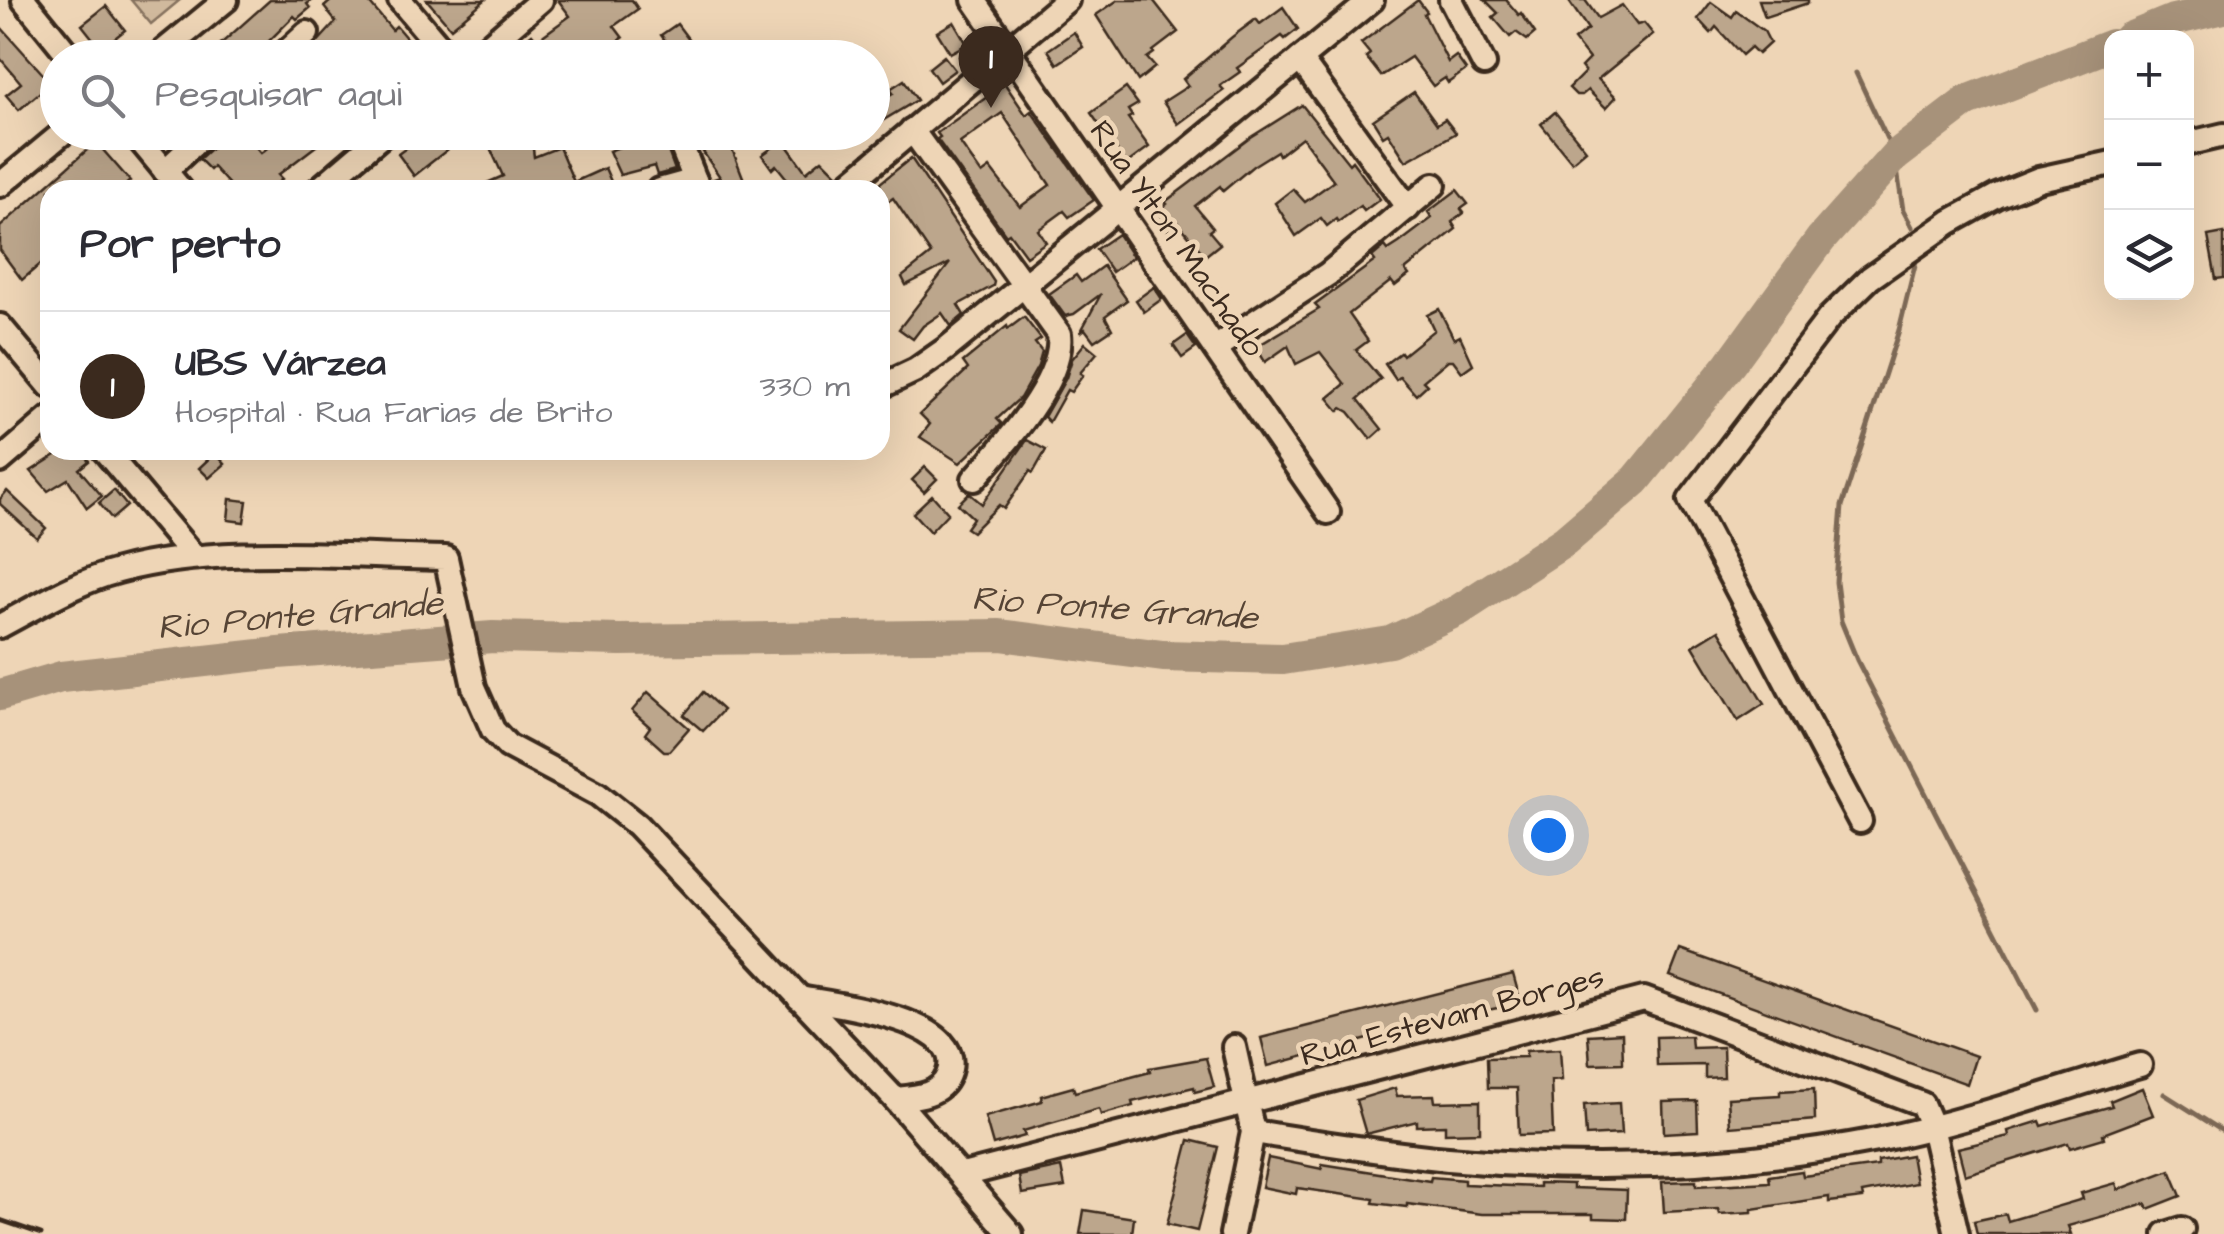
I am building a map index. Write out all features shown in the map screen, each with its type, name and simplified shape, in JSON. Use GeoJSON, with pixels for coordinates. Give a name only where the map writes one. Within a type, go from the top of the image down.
{"type":"FeatureCollection","features":[{"type":"Feature","properties":{"kind":"street"},"geometry":{"type":"LineString","coordinates":[[24,0],[57,40]]}},
{"type":"Feature","properties":{"kind":"street"},"geometry":{"type":"LineString","coordinates":[[177,40],[226,0]]}},
{"type":"Feature","properties":{"kind":"street"},"geometry":{"type":"LineString","coordinates":[[400,0],[434,40]]}},
{"type":"Feature","properties":{"kind":"street"},"geometry":{"type":"LineString","coordinates":[[495,40],[541,0]]}},
{"type":"Feature","properties":{"kind":"street","name":"Rua Ylton Machado"},"geometry":{"type":"LineString","coordinates":[[974,0],[1328,512]]}},
{"type":"Feature","properties":{"kind":"street"},"geometry":{"type":"LineString","coordinates":[[890,149],[1067,0]]}},
{"type":"Feature","properties":{"kind":"street"},"geometry":{"type":"LineString","coordinates":[[890,382],[916,370],[1025,284],[1372,0]]}},
{"type":"Feature","properties":{"kind":"street"},"geometry":{"type":"LineString","coordinates":[[1451,0],[1484,64]]}},
{"type":"Feature","properties":{"kind":"street"},"geometry":{"type":"LineString","coordinates":[[299,40],[306,33]]}},
{"type":"Feature","properties":{"kind":"street"},"geometry":{"type":"LineString","coordinates":[[1300,59],[1408,208]]}},
{"type":"Feature","properties":{"kind":"street"},"geometry":{"type":"LineString","coordinates":[[912,130],[1060,334],[1057,360],[1028,413],[974,479]]}},
{"type":"Feature","properties":{"kind":"street"},"geometry":{"type":"LineString","coordinates":[[2194,142],[2224,135]]}},
{"type":"Feature","properties":{"kind":"street"},"geometry":{"type":"LineString","coordinates":[[0,184],[42,150]]}},
{"type":"Feature","properties":{"kind":"street"},"geometry":{"type":"LineString","coordinates":[[149,150],[173,180]]}},
{"type":"Feature","properties":{"kind":"street"},"geometry":{"type":"LineString","coordinates":[[166,171],[188,150]]}},
{"type":"Feature","properties":{"kind":"street"},"geometry":{"type":"LineString","coordinates":[[330,180],[365,150]]}},
{"type":"Feature","properties":{"kind":"street"},"geometry":{"type":"LineString","coordinates":[[683,150],[695,180]]}},
{"type":"Feature","properties":{"kind":"street"},"geometry":{"type":"LineString","coordinates":[[854,180],[889,150]]}},
{"type":"Feature","properties":{"kind":"street"},"geometry":{"type":"LineString","coordinates":[[1860,821],[1690,500],[1828,318],[1870,278],[1950,222],[1997,196],[2039,180],[2104,165]]}},
{"type":"Feature","properties":{"kind":"street"},"geometry":{"type":"LineString","coordinates":[[1215,348],[1328,274],[1434,185]]}},
{"type":"Feature","properties":{"kind":"street"},"geometry":{"type":"LineString","coordinates":[[0,326],[40,374]]}},
{"type":"Feature","properties":{"kind":"street"},"geometry":{"type":"LineString","coordinates":[[0,461],[40,427]]}},
{"type":"Feature","properties":{"kind":"street"},"geometry":{"type":"LineString","coordinates":[[112,460],[194,558]]}},
{"type":"Feature","properties":{"kind":"street"},"geometry":{"type":"LineString","coordinates":[[0,626],[79,585],[115,572],[194,558],[446,558],[474,687],[493,730],[508,746],[619,808],[895,1099],[1012,1234]]}},
{"type":"Feature","properties":{"kind":"street"},"geometry":{"type":"LineString","coordinates":[[800,998],[893,1016],[940,1041],[949,1054],[947,1079],[937,1090],[895,1099]]}},
{"type":"Feature","properties":{"kind":"street","name":"Rua Estevam Borges"},"geometry":{"type":"LineString","coordinates":[[963,1175],[1644,998],[1914,1098],[1926,1111],[1932,1127]]}},
{"type":"Feature","properties":{"kind":"street"},"geometry":{"type":"LineString","coordinates":[[1232,1234],[1253,1132],[1234,1047]]}},
{"type":"Feature","properties":{"kind":"street"},"geometry":{"type":"LineString","coordinates":[[1253,1132],[1447,1159],[1540,1166],[1640,1166],[1820,1150],[1932,1127],[2140,1065]]}},
{"type":"Feature","properties":{"kind":"street"},"geometry":{"type":"LineString","coordinates":[[1932,1127],[1957,1234]]}},
{"type":"Feature","properties":{"kind":"shaded area"},"geometry":{"type":"Polygon","coordinates":[[[131,0],[180,0],[151,24],[131,0]]]}},
{"type":"Feature","properties":{"kind":"building"},"geometry":{"type":"Polygon","coordinates":[[[270,0],[312,0],[307,4],[310,8],[297,19],[294,16],[270,40],[225,40],[270,0]]]}},
{"type":"Feature","properties":{"kind":"building"},"geometry":{"type":"Polygon","coordinates":[[[332,0],[367,0],[392,30],[396,26],[407,39],[320,40],[336,22],[324,7],[332,0]]]}},
{"type":"Feature","properties":{"kind":"building"},"geometry":{"type":"Polygon","coordinates":[[[427,0],[485,0],[451,28],[427,0]]]}},
{"type":"Feature","properties":{"kind":"building"},"geometry":{"type":"Polygon","coordinates":[[[558,0],[632,0],[638,9],[614,26],[623,38],[620,40],[537,40],[570,16],[558,0]]]}},
{"type":"Feature","properties":{"kind":"building"},"geometry":{"type":"Polygon","coordinates":[[[1118,0],[1153,0],[1178,32],[1147,58],[1155,67],[1138,81],[1096,15],[1118,0]]]}},
{"type":"Feature","properties":{"kind":"building"},"geometry":{"type":"Polygon","coordinates":[[[1418,0],[1448,62],[1456,56],[1466,70],[1448,83],[1445,78],[1433,86],[1411,57],[1381,76],[1366,57],[1370,54],[1361,43],[1418,0]]]}},
{"type":"Feature","properties":{"kind":"building"},"geometry":{"type":"Polygon","coordinates":[[[1485,0],[1506,0],[1535,33],[1527,40],[1516,32],[1510,37],[1493,17],[1498,13],[1485,0]]]}},
{"type":"Feature","properties":{"kind":"building"},"geometry":{"type":"Polygon","coordinates":[[[1568,0],[1585,0],[1598,18],[1622,5],[1637,25],[1644,23],[1653,34],[1598,79],[1616,97],[1606,108],[1588,90],[1576,95],[1569,88],[1585,72],[1581,67],[1589,59],[1574,40],[1588,29],[1568,0]]]}},
{"type":"Feature","properties":{"kind":"building"},"geometry":{"type":"Polygon","coordinates":[[[1759,0],[1808,0],[1808,3],[1765,17],[1759,0]]]}},
{"type":"Feature","properties":{"kind":"building"},"geometry":{"type":"Polygon","coordinates":[[[1711,2],[1732,17],[1736,11],[1764,31],[1770,43],[1758,54],[1751,47],[1742,55],[1716,27],[1711,33],[1698,19],[1711,2]]]}},
{"type":"Feature","properties":{"kind":"building"},"geometry":{"type":"Polygon","coordinates":[[[106,6],[125,30],[112,40],[94,40],[82,25],[106,6]]]}},
{"type":"Feature","properties":{"kind":"building"},"geometry":{"type":"Polygon","coordinates":[[[1283,7],[1298,29],[1237,68],[1240,72],[1220,86],[1224,90],[1178,124],[1163,102],[1188,86],[1183,79],[1256,19],[1260,24],[1283,7]]]}},
{"type":"Feature","properties":{"kind":"building"},"geometry":{"type":"Polygon","coordinates":[[[954,22],[967,44],[950,53],[937,32],[954,22]]]}},
{"type":"Feature","properties":{"kind":"building"},"geometry":{"type":"Polygon","coordinates":[[[677,24],[689,40],[665,40],[661,35],[677,24]]]}},
{"type":"Feature","properties":{"kind":"building"},"geometry":{"type":"Polygon","coordinates":[[[0,26],[40,71],[40,92],[19,110],[6,95],[21,83],[0,58],[0,26]]]}},
{"type":"Feature","properties":{"kind":"building"},"geometry":{"type":"Polygon","coordinates":[[[1074,32],[1083,47],[1057,64],[1048,50],[1074,32]]]}},
{"type":"Feature","properties":{"kind":"building"},"geometry":{"type":"Polygon","coordinates":[[[944,56],[955,70],[939,82],[929,68],[944,56]]]}},
{"type":"Feature","properties":{"kind":"building"},"geometry":{"type":"Polygon","coordinates":[[[904,80],[917,100],[890,116],[893,93],[890,89],[904,80]]]}},
{"type":"Feature","properties":{"kind":"building"},"geometry":{"type":"Polygon","coordinates":[[[1005,84],[1026,115],[1031,111],[1094,200],[1069,217],[1064,211],[1038,230],[1046,242],[1026,256],[1009,233],[1006,235],[937,139],[937,133],[1005,84]],[[1002,113],[960,143],[982,174],[990,168],[1020,207],[1050,185],[1002,113]]]}},
{"type":"Feature","properties":{"kind":"building"},"geometry":{"type":"Polygon","coordinates":[[[1126,88],[1138,104],[1128,110],[1132,116],[1128,118],[1149,147],[1126,164],[1091,113],[1126,88]]]}},
{"type":"Feature","properties":{"kind":"building"},"geometry":{"type":"Polygon","coordinates":[[[1414,92],[1437,124],[1445,119],[1456,133],[1406,161],[1388,133],[1383,136],[1373,120],[1414,92]]]}},
{"type":"Feature","properties":{"kind":"building"},"geometry":{"type":"Polygon","coordinates":[[[1302,105],[1380,199],[1364,211],[1360,206],[1327,226],[1321,218],[1296,236],[1275,203],[1293,189],[1305,202],[1334,181],[1302,137],[1279,155],[1277,151],[1253,166],[1223,191],[1220,186],[1195,206],[1220,244],[1205,256],[1177,221],[1167,230],[1154,214],[1165,202],[1251,137],[1302,105]]]}},
{"type":"Feature","properties":{"kind":"building"},"geometry":{"type":"Polygon","coordinates":[[[1555,112],[1586,150],[1572,162],[1541,124],[1555,112]]]}},
{"type":"Feature","properties":{"kind":"building"},"geometry":{"type":"Polygon","coordinates":[[[87,150],[103,150],[129,180],[53,180],[87,150]]]}},
{"type":"Feature","properties":{"kind":"building"},"geometry":{"type":"Polygon","coordinates":[[[209,150],[311,150],[278,175],[281,180],[225,180],[199,159],[209,150]]]}},
{"type":"Feature","properties":{"kind":"building"},"geometry":{"type":"Polygon","coordinates":[[[403,150],[447,150],[414,176],[398,154],[403,150]]]}},
{"type":"Feature","properties":{"kind":"building"},"geometry":{"type":"Polygon","coordinates":[[[491,150],[533,150],[534,157],[560,150],[573,180],[494,180],[503,176],[491,150]]]}},
{"type":"Feature","properties":{"kind":"building"},"geometry":{"type":"Polygon","coordinates":[[[668,150],[675,170],[657,175],[654,166],[620,175],[609,151],[668,150]]]}},
{"type":"Feature","properties":{"kind":"building"},"geometry":{"type":"Polygon","coordinates":[[[732,150],[744,180],[711,180],[720,177],[703,152],[732,150]]]}},
{"type":"Feature","properties":{"kind":"building"},"geometry":{"type":"Polygon","coordinates":[[[769,150],[790,150],[806,172],[822,159],[837,174],[831,180],[788,180],[776,165],[772,169],[762,155],[769,150]]]}},
{"type":"Feature","properties":{"kind":"building"},"geometry":{"type":"Polygon","coordinates":[[[911,158],[994,282],[958,305],[964,315],[951,326],[942,313],[923,326],[913,339],[899,329],[950,263],[906,285],[902,277],[931,254],[893,198],[890,200],[890,180],[884,180],[911,158]]]}},
{"type":"Feature","properties":{"kind":"building"},"geometry":{"type":"Polygon","coordinates":[[[605,168],[610,180],[578,180],[605,168]]]}},
{"type":"Feature","properties":{"kind":"building"},"geometry":{"type":"Polygon","coordinates":[[[1457,190],[1468,204],[1452,222],[1456,229],[1405,270],[1409,275],[1395,286],[1391,281],[1349,314],[1368,341],[1356,350],[1381,379],[1358,399],[1382,429],[1371,439],[1349,412],[1342,408],[1339,411],[1328,398],[1345,384],[1320,352],[1296,364],[1288,346],[1265,362],[1256,347],[1319,309],[1315,305],[1375,261],[1372,257],[1385,246],[1388,250],[1432,218],[1428,212],[1457,190]]]}},
{"type":"Feature","properties":{"kind":"building"},"geometry":{"type":"Polygon","coordinates":[[[40,192],[40,265],[22,280],[0,250],[0,227],[40,192]]]}},
{"type":"Feature","properties":{"kind":"building"},"geometry":{"type":"Polygon","coordinates":[[[2224,233],[2224,278],[2216,279],[2208,236],[2224,233]]]}},
{"type":"Feature","properties":{"kind":"building"},"geometry":{"type":"Polygon","coordinates":[[[1118,234],[1133,257],[1112,272],[1096,249],[1118,234]]]}},
{"type":"Feature","properties":{"kind":"building"},"geometry":{"type":"Polygon","coordinates":[[[1103,266],[1127,300],[1105,316],[1112,329],[1094,341],[1085,329],[1080,333],[1101,294],[1065,316],[1049,294],[1076,275],[1081,282],[1103,266]]]}},
{"type":"Feature","properties":{"kind":"building"},"geometry":{"type":"Polygon","coordinates":[[[1154,287],[1162,299],[1144,312],[1136,300],[1154,287]]]}},
{"type":"Feature","properties":{"kind":"building"},"geometry":{"type":"Polygon","coordinates":[[[1439,309],[1454,339],[1460,336],[1473,364],[1462,372],[1453,360],[1448,360],[1423,381],[1427,385],[1416,395],[1400,377],[1396,380],[1385,364],[1434,330],[1427,315],[1439,309]]]}},
{"type":"Feature","properties":{"kind":"building"},"geometry":{"type":"Polygon","coordinates":[[[1024,317],[1041,339],[1035,343],[1042,352],[1038,366],[1020,398],[997,419],[1002,424],[960,463],[920,437],[930,424],[920,414],[968,369],[963,362],[1024,317]]]}},
{"type":"Feature","properties":{"kind":"building"},"geometry":{"type":"Polygon","coordinates":[[[1187,335],[1196,348],[1182,358],[1173,345],[1187,335]]]}},
{"type":"Feature","properties":{"kind":"building"},"geometry":{"type":"Polygon","coordinates":[[[1085,343],[1097,353],[1080,373],[1083,375],[1071,392],[1067,390],[1049,422],[1044,417],[1072,359],[1085,343]]]}},
{"type":"Feature","properties":{"kind":"building"},"geometry":{"type":"Polygon","coordinates":[[[1027,440],[1046,450],[1033,473],[1030,471],[1004,509],[999,505],[972,532],[966,528],[973,518],[958,504],[969,493],[982,504],[1027,440]]]}},
{"type":"Feature","properties":{"kind":"building"},"geometry":{"type":"Polygon","coordinates":[[[48,460],[88,460],[79,469],[102,496],[87,508],[68,479],[48,491],[31,471],[48,460]]]}},
{"type":"Feature","properties":{"kind":"building"},"geometry":{"type":"Polygon","coordinates":[[[208,460],[221,460],[225,464],[209,478],[199,468],[208,460]]]}},
{"type":"Feature","properties":{"kind":"building"},"geometry":{"type":"Polygon","coordinates":[[[925,467],[937,479],[924,492],[912,480],[925,467]]]}},
{"type":"Feature","properties":{"kind":"building"},"geometry":{"type":"Polygon","coordinates":[[[114,490],[127,506],[112,519],[99,503],[114,490]]]}},
{"type":"Feature","properties":{"kind":"building"},"geometry":{"type":"Polygon","coordinates":[[[7,491],[46,528],[37,538],[0,504],[7,491]]]}},
{"type":"Feature","properties":{"kind":"building"},"geometry":{"type":"Polygon","coordinates":[[[932,495],[948,513],[930,532],[913,513],[932,495]]]}},
{"type":"Feature","properties":{"kind":"building"},"geometry":{"type":"Polygon","coordinates":[[[230,499],[247,501],[244,522],[228,520],[230,499]]]}},
{"type":"Feature","properties":{"kind":"building"},"geometry":{"type":"Polygon","coordinates":[[[1719,630],[1764,704],[1738,721],[1693,646],[1719,630]]]}},
{"type":"Feature","properties":{"kind":"building"},"geometry":{"type":"Polygon","coordinates":[[[648,692],[689,728],[669,751],[645,734],[650,727],[632,711],[648,692]]]}},
{"type":"Feature","properties":{"kind":"building"},"geometry":{"type":"Polygon","coordinates":[[[703,692],[723,710],[703,731],[684,715],[703,692]]]}},
{"type":"Feature","properties":{"kind":"building"},"geometry":{"type":"Polygon","coordinates":[[[1680,950],[1976,1056],[1967,1084],[1670,976],[1680,950]]]}},
{"type":"Feature","properties":{"kind":"building"},"geometry":{"type":"Polygon","coordinates":[[[1513,974],[1521,1003],[1431,1022],[1268,1066],[1261,1038],[1513,974]]]}},
{"type":"Feature","properties":{"kind":"building"},"geometry":{"type":"Polygon","coordinates":[[[1622,1033],[1623,1063],[1590,1064],[1588,1035],[1622,1033]]]}},
{"type":"Feature","properties":{"kind":"building"},"geometry":{"type":"Polygon","coordinates":[[[1691,1036],[1692,1048],[1723,1047],[1724,1077],[1705,1078],[1705,1065],[1657,1066],[1656,1037],[1691,1036]]]}},
{"type":"Feature","properties":{"kind":"building"},"geometry":{"type":"Polygon","coordinates":[[[1560,1049],[1562,1080],[1551,1081],[1553,1134],[1519,1135],[1517,1088],[1488,1088],[1487,1058],[1526,1057],[1526,1051],[1560,1049]]]}},
{"type":"Feature","properties":{"kind":"building"},"geometry":{"type":"Polygon","coordinates":[[[1206,1058],[1214,1087],[1195,1092],[1194,1087],[1132,1102],[1133,1106],[1101,1115],[1099,1109],[1023,1131],[1025,1136],[993,1145],[985,1117],[1042,1101],[1041,1096],[1073,1087],[1075,1092],[1150,1072],[1149,1068],[1206,1058]]]}},
{"type":"Feature","properties":{"kind":"building"},"geometry":{"type":"Polygon","coordinates":[[[1395,1088],[1397,1096],[1434,1095],[1435,1102],[1480,1101],[1480,1132],[1445,1133],[1445,1125],[1417,1126],[1417,1121],[1366,1134],[1356,1100],[1395,1088]]]}},
{"type":"Feature","properties":{"kind":"building"},"geometry":{"type":"Polygon","coordinates":[[[2142,1088],[2153,1115],[2103,1134],[2104,1138],[2070,1148],[2068,1143],[1965,1175],[1958,1148],[2009,1136],[2008,1131],[2040,1121],[2042,1126],[2112,1106],[2110,1101],[2142,1088]]]}},
{"type":"Feature","properties":{"kind":"building"},"geometry":{"type":"Polygon","coordinates":[[[1814,1089],[1815,1120],[1730,1127],[1728,1098],[1814,1089]]]}},
{"type":"Feature","properties":{"kind":"building"},"geometry":{"type":"Polygon","coordinates":[[[1697,1101],[1698,1131],[1664,1133],[1663,1102],[1697,1101]]]}},
{"type":"Feature","properties":{"kind":"building"},"geometry":{"type":"Polygon","coordinates":[[[1619,1103],[1621,1134],[1586,1136],[1584,1105],[1619,1103]]]}},
{"type":"Feature","properties":{"kind":"building"},"geometry":{"type":"Polygon","coordinates":[[[1189,1140],[1218,1147],[1197,1231],[1167,1224],[1189,1140]]]}},
{"type":"Feature","properties":{"kind":"building"},"geometry":{"type":"Polygon","coordinates":[[[1911,1155],[1916,1183],[1862,1193],[1863,1198],[1829,1202],[1829,1197],[1752,1212],[1664,1212],[1662,1182],[1696,1181],[1696,1186],[1770,1182],[1769,1176],[1802,1171],[1803,1176],[1878,1166],[1878,1161],[1911,1155]]]}},
{"type":"Feature","properties":{"kind":"building"},"geometry":{"type":"Polygon","coordinates":[[[1268,1158],[1322,1169],[1322,1164],[1430,1181],[1431,1177],[1464,1180],[1464,1184],[1573,1184],[1573,1188],[1627,1190],[1626,1219],[1593,1218],[1593,1214],[1482,1214],[1407,1207],[1297,1188],[1296,1194],[1262,1187],[1268,1158]]]}},
{"type":"Feature","properties":{"kind":"building"},"geometry":{"type":"Polygon","coordinates":[[[1061,1167],[1065,1187],[1022,1194],[1019,1176],[1061,1167]]]}},
{"type":"Feature","properties":{"kind":"building"},"geometry":{"type":"Polygon","coordinates":[[[2170,1170],[2181,1196],[2148,1209],[2146,1204],[2068,1226],[2071,1234],[1977,1234],[1974,1221],[2006,1214],[2008,1221],[2083,1199],[2081,1193],[2116,1183],[2118,1190],[2170,1170]]]}},
{"type":"Feature","properties":{"kind":"building"},"geometry":{"type":"Polygon","coordinates":[[[1084,1210],[1134,1218],[1132,1234],[1080,1234],[1084,1210]]]}},
{"type":"Feature","properties":{"kind":"waterway","name":"Rio Ponte Grande"},"geometry":{"type":"LineString","coordinates":[[2149,30],[2224,8]]}},
{"type":"Feature","properties":{"kind":"waterway","name":"Rio Ponte Grande"},"geometry":{"type":"LineString","coordinates":[[0,695],[61,677],[278,653],[493,637],[620,640],[1000,635],[1163,656],[1283,659],[1390,642],[1459,610],[1565,541],[1636,480],[1730,364],[1821,239],[1895,156],[1967,101],[2104,48]]}},
{"type":"Feature","properties":{"kind":"waterway"},"geometry":{"type":"LineString","coordinates":[[1856,73],[1895,156],[1903,210],[1912,227]]}},
{"type":"Feature","properties":{"kind":"waterway"},"geometry":{"type":"LineString","coordinates":[[1916,261],[1899,330],[1842,506],[1836,582],[1841,621],[1857,660],[2037,1010]]}},
{"type":"Feature","properties":{"kind":"waterway"},"geometry":{"type":"LineString","coordinates":[[2164,1094],[2224,1132]]}},
{"type":"Feature","properties":{"kind":"railway"},"geometry":{"type":"LineString","coordinates":[[0,1220],[41,1234]]}},
{"type":"Feature","properties":{"kind":"place","name":"UBS Várzea"},"geometry":{"type":"Point","coordinates":[991,108]}}]}
